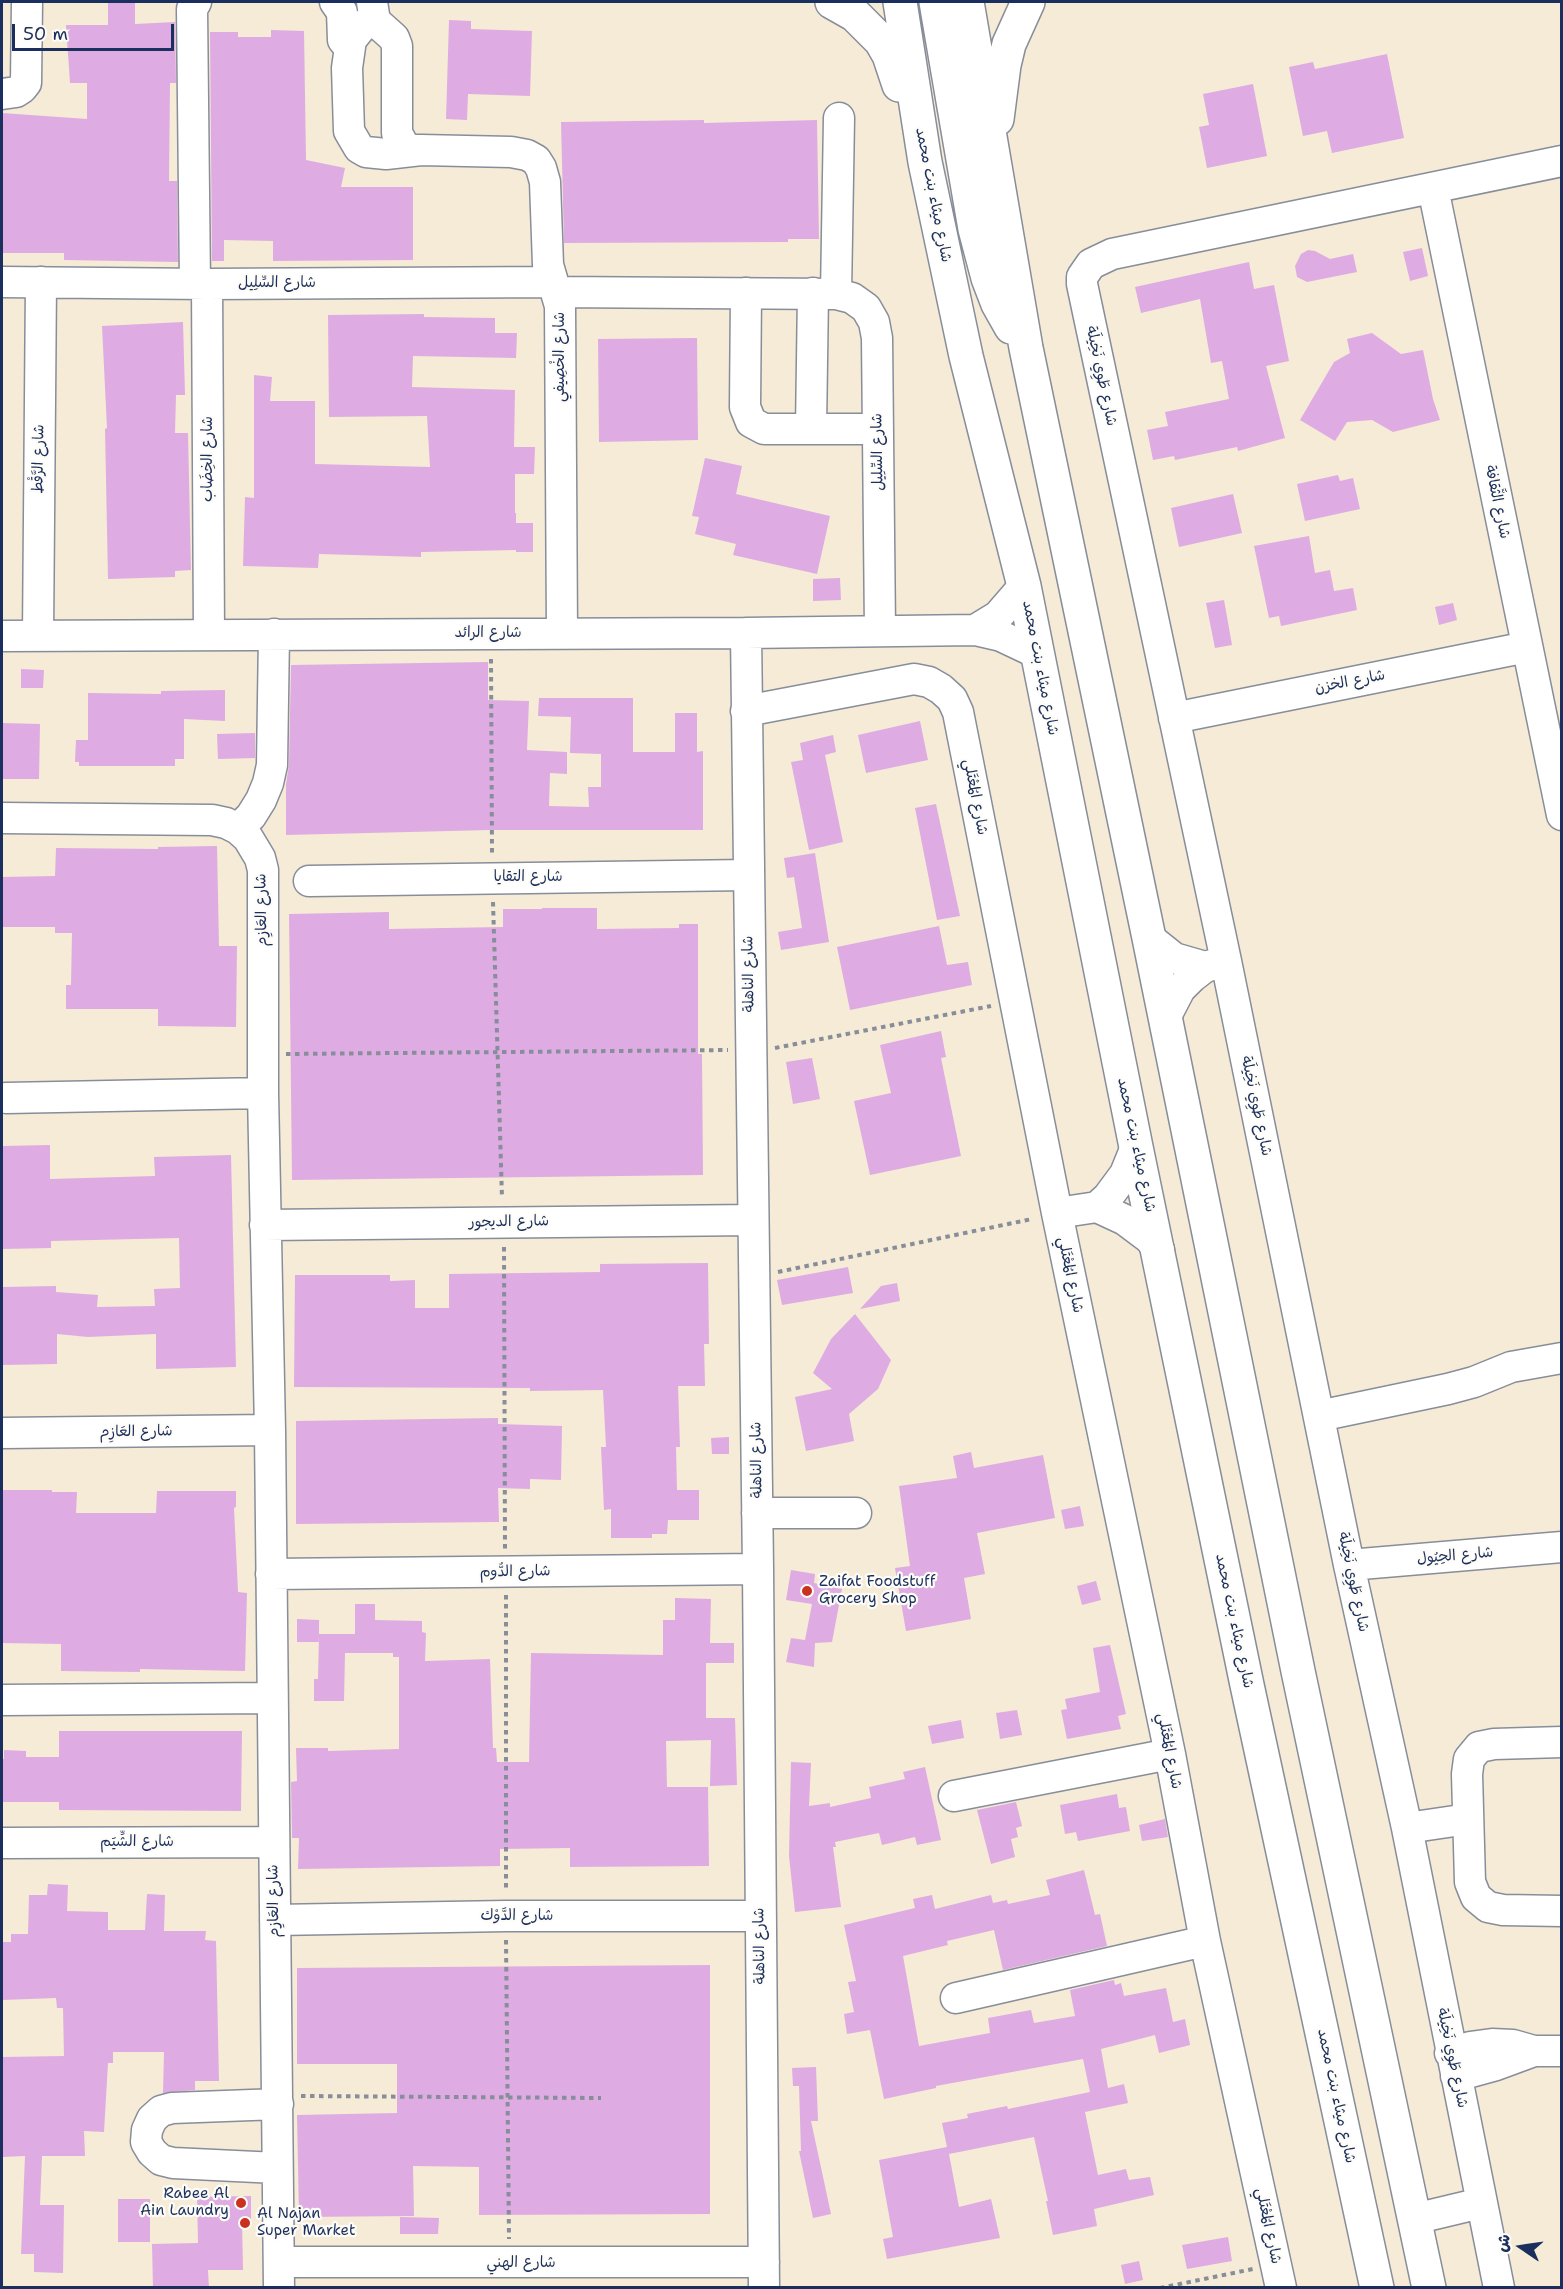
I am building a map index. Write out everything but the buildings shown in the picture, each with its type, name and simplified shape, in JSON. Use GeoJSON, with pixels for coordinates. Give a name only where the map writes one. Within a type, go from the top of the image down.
{"type":"FeatureCollection","features":[{"type":"Feature","properties":{"kind":"main road"},"geometry":{"type":"LineString","coordinates":[[832,2],[855,15],[871,29],[889,55],[925,162]]}},
{"type":"Feature","properties":{"kind":"main road","name":"شارع ميثاء بنت محمد"},"geometry":{"type":"LineString","coordinates":[[900,2],[925,162],[966,356],[1024,586],[1247,1685],[1377,2288]]}},
{"type":"Feature","properties":{"kind":"main road"},"geometry":{"type":"LineString","coordinates":[[936,2],[981,255],[998,304],[1026,348]]}},
{"type":"Feature","properties":{"kind":"main road"},"geometry":{"type":"LineString","coordinates":[[967,2],[1026,348],[1301,1683],[1429,2288]]}},
{"type":"Feature","properties":{"kind":"main road"},"geometry":{"type":"LineString","coordinates":[[993,157],[1004,65],[1009,44],[1028,2]]}},
{"type":"Feature","properties":{"kind":"street"},"geometry":{"type":"LineString","coordinates":[[2,94],[16,92],[26,83],[27,2]]}},
{"type":"Feature","properties":{"kind":"street","name":"شارع الخِضَاب"},"geometry":{"type":"LineString","coordinates":[[196,2],[192,9],[209,634]]}},
{"type":"Feature","properties":{"kind":"street"},"geometry":{"type":"LineString","coordinates":[[335,2],[342,12],[343,40],[349,47]]}},
{"type":"Feature","properties":{"kind":"street"},"geometry":{"type":"LineString","coordinates":[[373,11],[394,38],[397,46],[397,133],[404,146],[412,150],[421,150],[376,154],[358,148],[349,132],[347,68],[349,47],[358,29],[368,22],[373,11]]}},
{"type":"Feature","properties":{"kind":"street"},"geometry":{"type":"LineString","coordinates":[[811,429],[839,118]]}},
{"type":"Feature","properties":{"kind":"street","name":"شارع الخْصِيفي"},"geometry":{"type":"LineString","coordinates":[[421,150],[511,152],[527,155],[536,160],[541,168],[545,182],[548,265],[560,306],[562,633]]}},
{"type":"Feature","properties":{"kind":"street","name":"شارع طَوِي نَخِيلَة"},"geometry":{"type":"LineString","coordinates":[[1499,2288],[1408,1835],[1319,1416],[1216,964],[1174,718],[1082,284],[1086,269],[1097,260],[1112,254],[1562,161]]}},
{"type":"Feature","properties":{"kind":"street","name":"شارع الثَّقافة"},"geometry":{"type":"LineString","coordinates":[[1433,188],[1562,815]]}},
{"type":"Feature","properties":{"kind":"street","name":"شارع السِّلِيل"},"geometry":{"type":"LineString","coordinates":[[2,282],[555,287],[825,293],[852,298],[866,308],[874,322],[877,338],[880,631]]}},
{"type":"Feature","properties":{"kind":"street","name":"شارع الرَّقْط"},"geometry":{"type":"LineString","coordinates":[[38,635],[41,282]]}},
{"type":"Feature","properties":{"kind":"street"},"geometry":{"type":"LineString","coordinates":[[746,293],[746,412],[751,422],[764,429],[878,429]]}},
{"type":"Feature","properties":{"kind":"street"},"geometry":{"type":"LineString","coordinates":[[975,630],[1003,611],[1024,586]]}},
{"type":"Feature","properties":{"kind":"street","name":"شارع الرائد"},"geometry":{"type":"LineString","coordinates":[[2,636],[975,630],[1013,641],[1037,652]]}},
{"type":"Feature","properties":{"kind":"street","name":"شارع الناهلة"},"geometry":{"type":"LineString","coordinates":[[746,633],[764,2275]]}},
{"type":"Feature","properties":{"kind":"street"},"geometry":{"type":"LineString","coordinates":[[2,818],[212,820],[238,829],[251,816],[261,800],[272,765],[274,634]]}},
{"type":"Feature","properties":{"kind":"street","name":"شارع الخزن"},"geometry":{"type":"LineString","coordinates":[[1174,718],[1527,647]]}},
{"type":"Feature","properties":{"kind":"street","name":"شارع المُعْتَلي"},"geometry":{"type":"LineString","coordinates":[[746,711],[914,679],[929,682],[942,689],[952,699],[958,712],[1058,1213],[1170,1754],[1204,1941],[1279,2276]]}},
{"type":"Feature","properties":{"kind":"street","name":"شارع العَازِم"},"geometry":{"type":"LineString","coordinates":[[238,829],[255,847],[263,870],[264,1054],[262,1093],[270,1430],[279,2275]]}},
{"type":"Feature","properties":{"kind":"street","name":"شارع التقايا"},"geometry":{"type":"LineString","coordinates":[[309,881],[748,875]]}},
{"type":"Feature","properties":{"kind":"street"},"geometry":{"type":"LineString","coordinates":[[1149,938],[1174,958],[1216,964]]}},
{"type":"Feature","properties":{"kind":"street"},"geometry":{"type":"LineString","coordinates":[[1165,1018],[1180,989],[1216,964]]}},
{"type":"Feature","properties":{"kind":"street"},"geometry":{"type":"LineString","coordinates":[[6,1098],[262,1093]]}},
{"type":"Feature","properties":{"kind":"street"},"geometry":{"type":"LineString","coordinates":[[1097,1207],[1108,1197],[1125,1174],[1136,1147]]}},
{"type":"Feature","properties":{"kind":"street"},"geometry":{"type":"LineString","coordinates":[[1058,1213],[1097,1207],[1112,1212],[1131,1224],[1159,1250]]}},
{"type":"Feature","properties":{"kind":"street","name":"شارع الديجور"},"geometry":{"type":"LineString","coordinates":[[265,1225],[753,1220]]}},
{"type":"Feature","properties":{"kind":"street"},"geometry":{"type":"LineString","coordinates":[[1319,1416],[1449,1389],[1511,1367],[1562,1358]]}},
{"type":"Feature","properties":{"kind":"street","name":"شارع العَازِم"},"geometry":{"type":"LineString","coordinates":[[2,1433],[270,1430]]}},
{"type":"Feature","properties":{"kind":"street"},"geometry":{"type":"LineString","coordinates":[[757,1514],[856,1513]]}},
{"type":"Feature","properties":{"kind":"street","name":"شارع الحِيُول"},"geometry":{"type":"LineString","coordinates":[[1349,1565],[1562,1547]]}},
{"type":"Feature","properties":{"kind":"street","name":"شارع الدُّوم"},"geometry":{"type":"LineString","coordinates":[[271,1574],[758,1569]]}},
{"type":"Feature","properties":{"kind":"street"},"geometry":{"type":"LineString","coordinates":[[2,1700],[272,1698]]}},
{"type":"Feature","properties":{"kind":"street"},"geometry":{"type":"LineString","coordinates":[[1562,1742],[1494,1744],[1479,1747],[1468,1759],[1467,1774],[1470,1882],[1476,1897],[1488,1907],[1503,1910],[1562,1911]]}},
{"type":"Feature","properties":{"kind":"street"},"geometry":{"type":"LineString","coordinates":[[954,1796],[1170,1754]]}},
{"type":"Feature","properties":{"kind":"street"},"geometry":{"type":"LineString","coordinates":[[1408,1835],[1468,1826]]}},
{"type":"Feature","properties":{"kind":"street","name":"شارع الشِّيَم"},"geometry":{"type":"LineString","coordinates":[[2,1843],[273,1842]]}},
{"type":"Feature","properties":{"kind":"street","name":"شارع الدَّوْك"},"geometry":{"type":"LineString","coordinates":[[275,1920],[506,1916],[760,1916]]}},
{"type":"Feature","properties":{"kind":"street"},"geometry":{"type":"LineString","coordinates":[[956,1998],[1204,1941]]}},
{"type":"Feature","properties":{"kind":"street"},"geometry":{"type":"LineString","coordinates":[[1453,2064],[1496,2066],[1548,2051]]}},
{"type":"Feature","properties":{"kind":"street"},"geometry":{"type":"LineString","coordinates":[[277,2168],[172,2163],[161,2160],[152,2152],[147,2142],[147,2130],[152,2119],[161,2111],[172,2108],[278,2100]]}},
{"type":"Feature","properties":{"kind":"street"},"geometry":{"type":"LineString","coordinates":[[1414,2219],[1481,2203]]}},
{"type":"Feature","properties":{"kind":"street","name":"شارع الهني"},"geometry":{"type":"LineString","coordinates":[[279,2275],[510,2264],[764,2275]]}},
{"type":"Feature","properties":{"kind":"path"},"geometry":{"type":"LineString","coordinates":[[491,633],[496,1053],[503,1222],[507,2098],[510,2264]]}},
{"type":"Feature","properties":{"kind":"path"},"geometry":{"type":"LineString","coordinates":[[264,1054],[750,1050],[776,1048],[1016,1002]]}},
{"type":"Feature","properties":{"kind":"path"},"geometry":{"type":"LineString","coordinates":[[754,1277],[1058,1213]]}},
{"type":"Feature","properties":{"kind":"path"},"geometry":{"type":"LineString","coordinates":[[278,2100],[601,2098]]}},
{"type":"Feature","properties":{"kind":"path"},"geometry":{"type":"LineString","coordinates":[[1160,2288],[1279,2276]]}},
{"type":"Feature","properties":{"kind":"place","name":"Zaifat Foodstuff Grocery Shop"},"geometry":{"type":"Point","coordinates":[807,1591]}},
{"type":"Feature","properties":{"kind":"place","name":"Rabee Al Ain Laundry"},"geometry":{"type":"Point","coordinates":[241,2203]}},
{"type":"Feature","properties":{"kind":"place","name":"Al Najan Super Market"},"geometry":{"type":"Point","coordinates":[245,2223]}}]}
